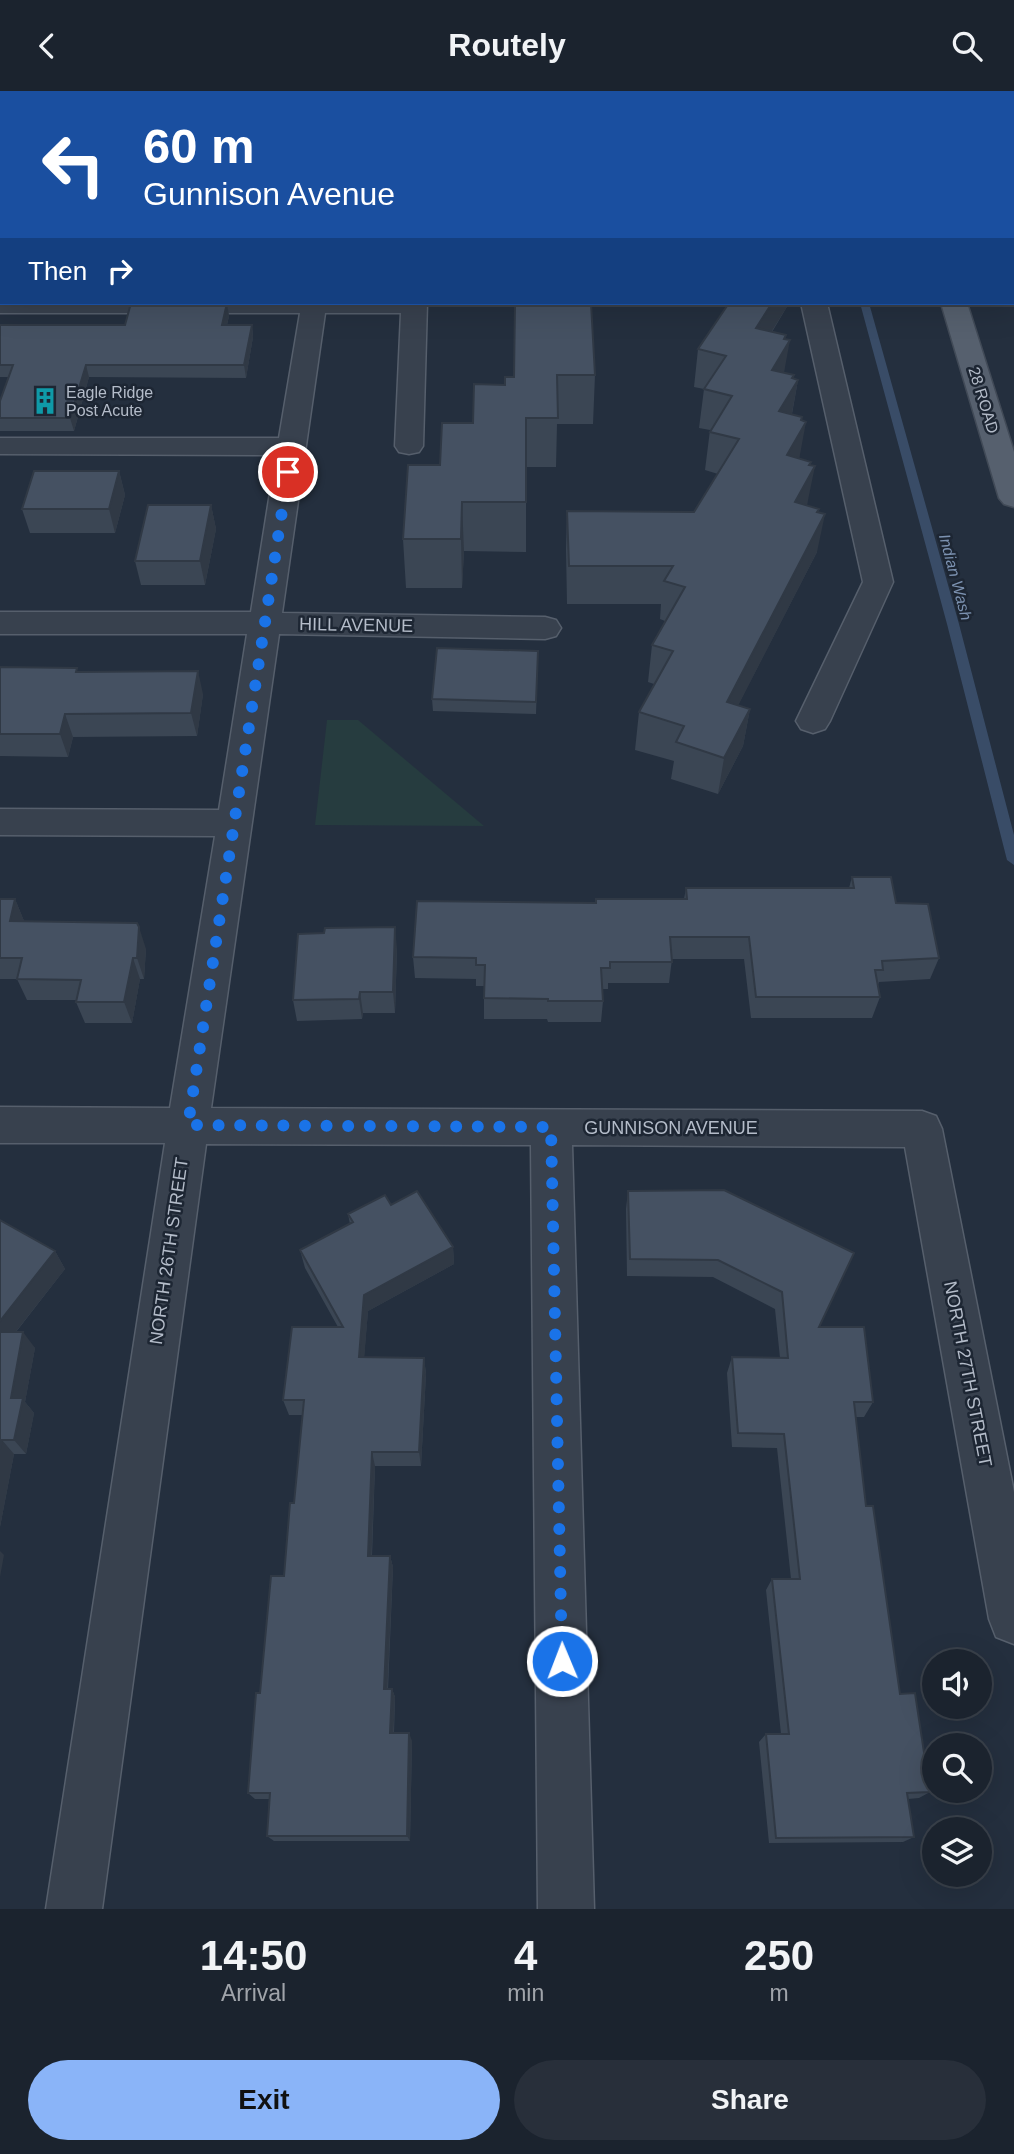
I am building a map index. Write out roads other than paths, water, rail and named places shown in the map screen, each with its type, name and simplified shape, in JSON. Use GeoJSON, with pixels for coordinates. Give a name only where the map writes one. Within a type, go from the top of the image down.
{"type":"FeatureCollection","features":[{"type":"Feature","properties":{"kind":"main road","name":"28 ROAD"},"geometry":{"type":"LineString","coordinates":[[955,305],[1014,498]]}},
{"type":"Feature","properties":{"kind":"street","name":"NORTH 26TH STREET"},"geometry":{"type":"LineString","coordinates":[[74,1909],[188,1125],[314,305]]}},
{"type":"Feature","properties":{"kind":"street"},"geometry":{"type":"LineString","coordinates":[[409,446],[414,305]]}},
{"type":"Feature","properties":{"kind":"street"},"geometry":{"type":"LineString","coordinates":[[813,721],[878,582],[814,305]]}},
{"type":"Feature","properties":{"kind":"street"},"geometry":{"type":"LineString","coordinates":[[0,446],[292,447]]}},
{"type":"Feature","properties":{"kind":"street","name":"HILL AVENUE"},"geometry":{"type":"LineString","coordinates":[[0,623],[265,623],[545,628]]}},
{"type":"Feature","properties":{"kind":"street"},"geometry":{"type":"LineString","coordinates":[[0,822],[235,823]]}},
{"type":"Feature","properties":{"kind":"street","name":"GUNNISON AVENUE"},"geometry":{"type":"LineString","coordinates":[[0,1125],[922,1129]]}},
{"type":"Feature","properties":{"kind":"street"},"geometry":{"type":"LineString","coordinates":[[551,1127],[566,1909]]}},
{"type":"Feature","properties":{"kind":"street","name":"NORTH 27TH STREET"},"geometry":{"type":"LineString","coordinates":[[922,1129],[1014,1619]]}},
{"type":"Feature","properties":{"kind":"waterway","name":"Indian Wash"},"geometry":{"type":"LineString","coordinates":[[865,305],[953,624],[1014,860]]}},
{"type":"Feature","properties":{"kind":"place","name":"Eagle Ridge Post Acute"},"geometry":{"type":"Point","coordinates":[45,401]}}]}
